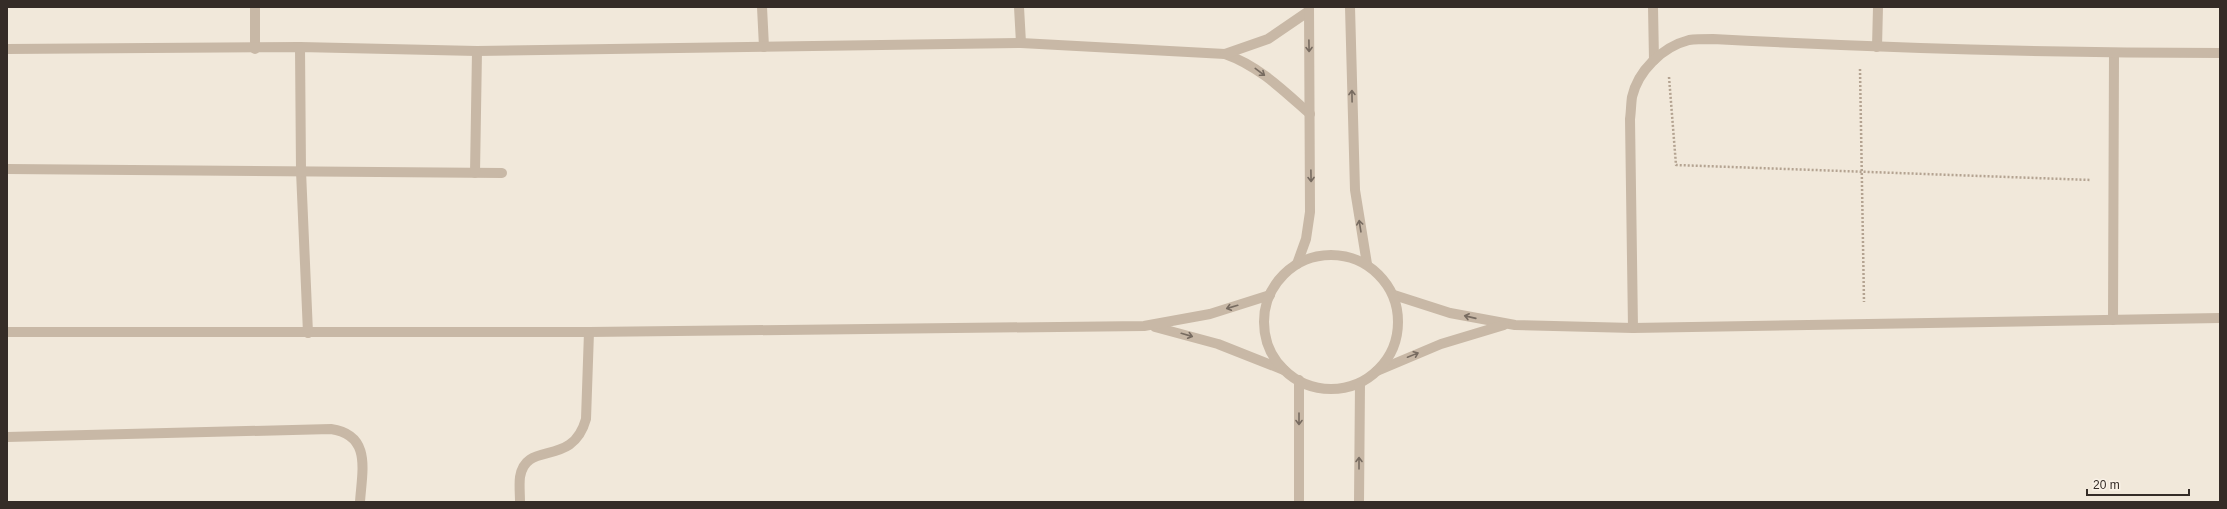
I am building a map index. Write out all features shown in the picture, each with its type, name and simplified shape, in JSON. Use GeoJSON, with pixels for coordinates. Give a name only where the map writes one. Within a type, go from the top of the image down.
{"type":"FeatureCollection","features":[{"type":"Feature","properties":{"kind":"street"},"geometry":{"type":"LineString","coordinates":[[255,7],[255,49]]}},
{"type":"Feature","properties":{"kind":"street"},"geometry":{"type":"LineString","coordinates":[[762,7],[764,46]]}},
{"type":"Feature","properties":{"kind":"street"},"geometry":{"type":"LineString","coordinates":[[1019,7],[1021,43]]}},
{"type":"Feature","properties":{"kind":"street"},"geometry":{"type":"LineString","coordinates":[[1350,7],[1355,190],[1367,264]]}},
{"type":"Feature","properties":{"kind":"street"},"geometry":{"type":"LineString","coordinates":[[1653,7],[1654,60]]}},
{"type":"Feature","properties":{"kind":"street"},"geometry":{"type":"LineString","coordinates":[[1877,47],[1878,7]]}},
{"type":"Feature","properties":{"kind":"street"},"geometry":{"type":"LineString","coordinates":[[1225,54],[1268,39],[1309,9]]}},
{"type":"Feature","properties":{"kind":"street"},"geometry":{"type":"LineString","coordinates":[[1297,264],[1306,239],[1310,212],[1309,9]]}},
{"type":"Feature","properties":{"kind":"street"},"geometry":{"type":"LineString","coordinates":[[1633,328],[1630,119],[1632,98],[1640,77],[1654,60],[1667,49],[1689,40],[1713,39],[1860,47],[2114,53],[2220,53]]}},
{"type":"Feature","properties":{"kind":"street"},"geometry":{"type":"LineString","coordinates":[[7,49],[255,49],[300,47],[477,51],[1021,43],[1225,54],[1242,60],[1257,69],[1310,114]]}},
{"type":"Feature","properties":{"kind":"street"},"geometry":{"type":"LineString","coordinates":[[300,47],[301,171],[308,333]]}},
{"type":"Feature","properties":{"kind":"street"},"geometry":{"type":"LineString","coordinates":[[475,173],[477,51]]}},
{"type":"Feature","properties":{"kind":"street"},"geometry":{"type":"LineString","coordinates":[[2113,320],[2114,53]]}},
{"type":"Feature","properties":{"kind":"street"},"geometry":{"type":"LineString","coordinates":[[7,169],[502,173]]}},
{"type":"Feature","properties":{"kind":"street"},"geometry":{"type":"LineString","coordinates":[[1284,370],[1269,347],[1264,322],[1270,295],[1286,272],[1297,264],[1320,255],[1344,255],[1367,264],[1382,278],[1394,295],[1398,315],[1397,336],[1390,355],[1377,371]]}},
{"type":"Feature","properties":{"kind":"street"},"geometry":{"type":"LineString","coordinates":[[7,332],[590,332],[1149,326],[1210,314],[1270,295]]}},
{"type":"Feature","properties":{"kind":"street"},"geometry":{"type":"LineString","coordinates":[[1394,295],[1450,313],[1508,324],[1633,328],[2220,318]]}},
{"type":"Feature","properties":{"kind":"street"},"geometry":{"type":"LineString","coordinates":[[1149,326],[1218,344],[1284,370],[1299,380],[1319,388],[1340,389],[1360,383],[1377,371],[1441,344],[1508,324]]}},
{"type":"Feature","properties":{"kind":"street"},"geometry":{"type":"LineString","coordinates":[[520,502],[520,477],[524,467],[530,459],[539,454],[560,451],[570,446],[583,430],[586,420],[590,332]]}},
{"type":"Feature","properties":{"kind":"street"},"geometry":{"type":"LineString","coordinates":[[1299,380],[1299,502]]}},
{"type":"Feature","properties":{"kind":"street"},"geometry":{"type":"LineString","coordinates":[[1359,502],[1360,383]]}},
{"type":"Feature","properties":{"kind":"street"},"geometry":{"type":"LineString","coordinates":[[7,437],[331,428],[350,434],[361,450],[360,502]]}},
{"type":"Feature","properties":{"kind":"path"},"geometry":{"type":"LineString","coordinates":[[1860,47],[1864,324]]}},
{"type":"Feature","properties":{"kind":"path"},"geometry":{"type":"LineString","coordinates":[[1667,49],[1676,164],[2114,181]]}}]}
